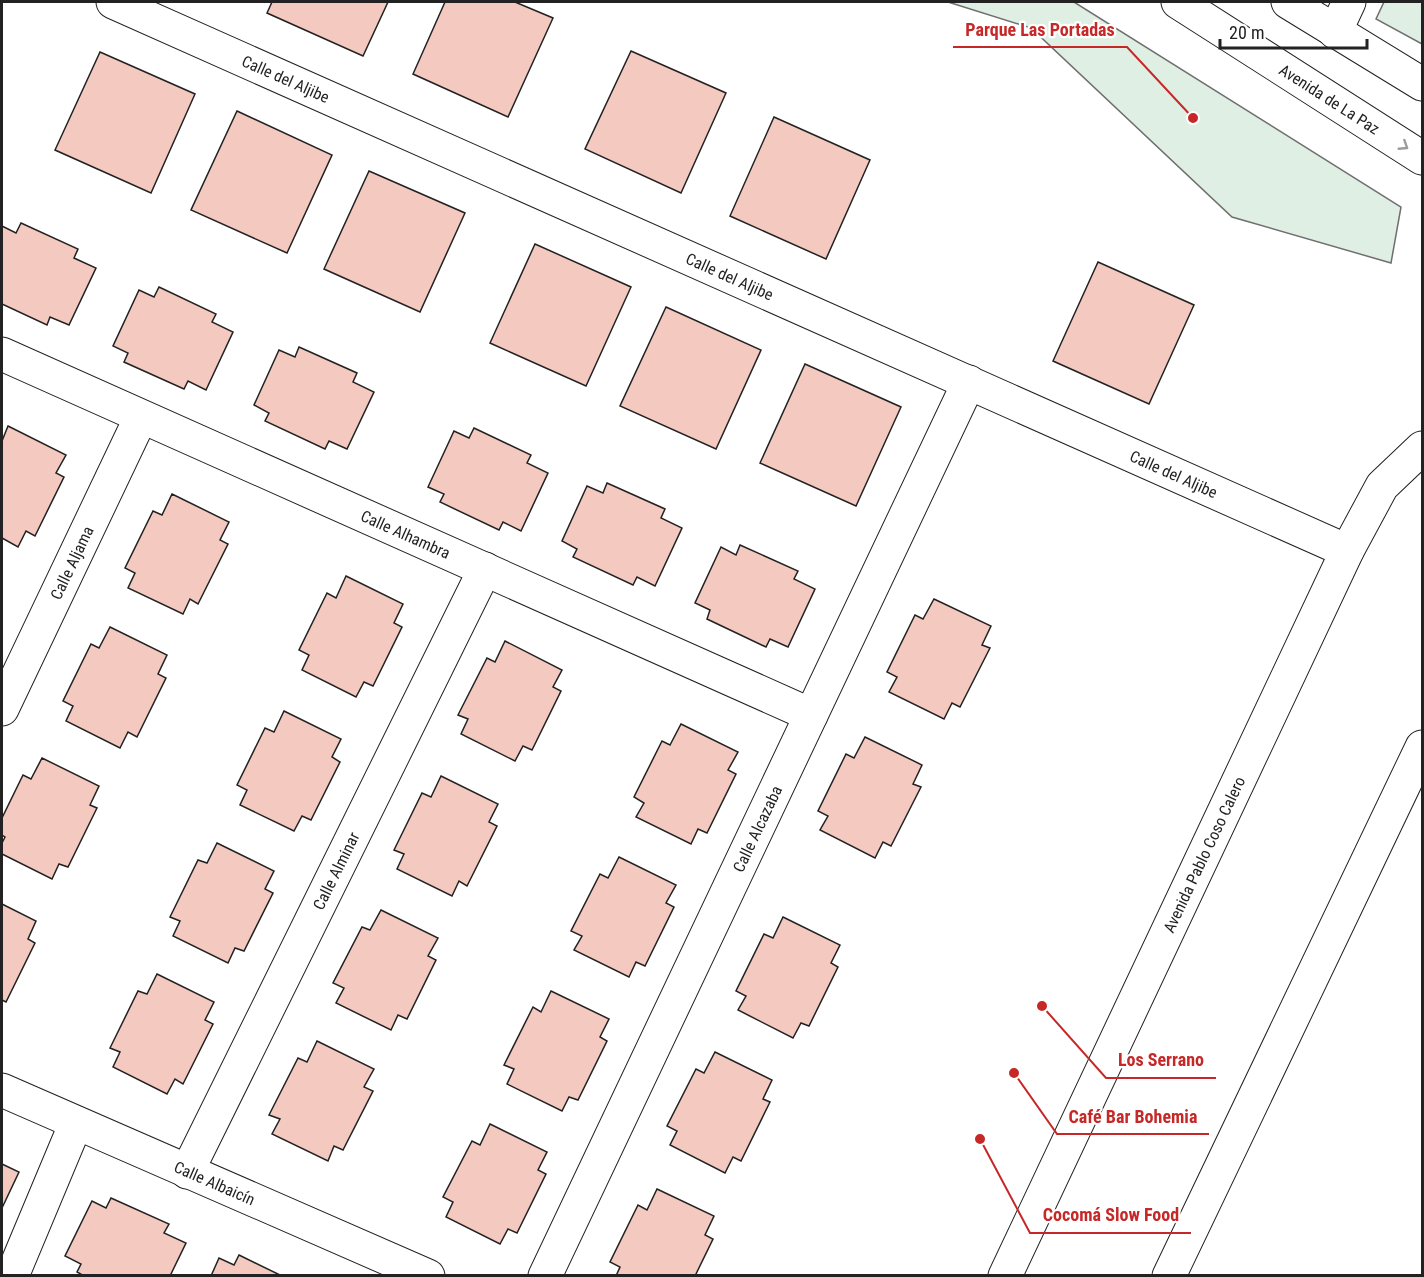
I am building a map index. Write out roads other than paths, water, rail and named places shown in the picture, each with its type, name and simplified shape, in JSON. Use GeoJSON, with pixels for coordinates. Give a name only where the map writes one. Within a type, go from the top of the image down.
{"type":"FeatureCollection","features":[{"type":"Feature","properties":{"kind":"street","name":"Calle del Aljibe"},"geometry":{"type":"LineString","coordinates":[[113,2],[1347,551]]}},
{"type":"Feature","properties":{"kind":"street","name":"Avenida de La Paz"},"geometry":{"type":"LineString","coordinates":[[1178,2],[1422,158]]}},
{"type":"Feature","properties":{"kind":"street"},"geometry":{"type":"LineString","coordinates":[[1288,2],[1422,84]]}},
{"type":"Feature","properties":{"kind":"street"},"geometry":{"type":"LineString","coordinates":[[1335,32],[1349,2]]}},
{"type":"Feature","properties":{"kind":"street","name":"Calle Alhambra"},"geometry":{"type":"LineString","coordinates":[[2,354],[812,715]]}},
{"type":"Feature","properties":{"kind":"street","name":"Calle Alcazaba"},"geometry":{"type":"LineString","coordinates":[[545,1275],[969,382]]}},
{"type":"Feature","properties":{"kind":"street","name":"Calle Aljama"},"geometry":{"type":"LineString","coordinates":[[2,710],[141,417]]}},
{"type":"Feature","properties":{"kind":"street","name":"Avenida Pablo Coso Calero"},"geometry":{"type":"LineString","coordinates":[[1005,1275],[1347,551],[1382,486],[1422,448]]}},
{"type":"Feature","properties":{"kind":"street","name":"Calle Alminar"},"geometry":{"type":"LineString","coordinates":[[188,1172],[485,569]]}},
{"type":"Feature","properties":{"kind":"street"},"geometry":{"type":"LineString","coordinates":[[1170,1275],[1422,747]]}},
{"type":"Feature","properties":{"kind":"street","name":"Calle Albaicín"},"geometry":{"type":"LineString","coordinates":[[2,1090],[428,1275]]}},
{"type":"Feature","properties":{"kind":"street"},"geometry":{"type":"LineString","coordinates":[[12,1275],[76,1123]]}},
{"type":"Feature","properties":{"kind":"place","name":"Parque Las Portadas"},"geometry":{"type":"Point","coordinates":[1193,118]}},
{"type":"Feature","properties":{"kind":"place","name":"Los Serrano"},"geometry":{"type":"Point","coordinates":[1042,1006]}},
{"type":"Feature","properties":{"kind":"place","name":"Café Bar Bohemia"},"geometry":{"type":"Point","coordinates":[1014,1073]}},
{"type":"Feature","properties":{"kind":"place","name":"Cocomá Slow Food"},"geometry":{"type":"Point","coordinates":[980,1139]}}]}
